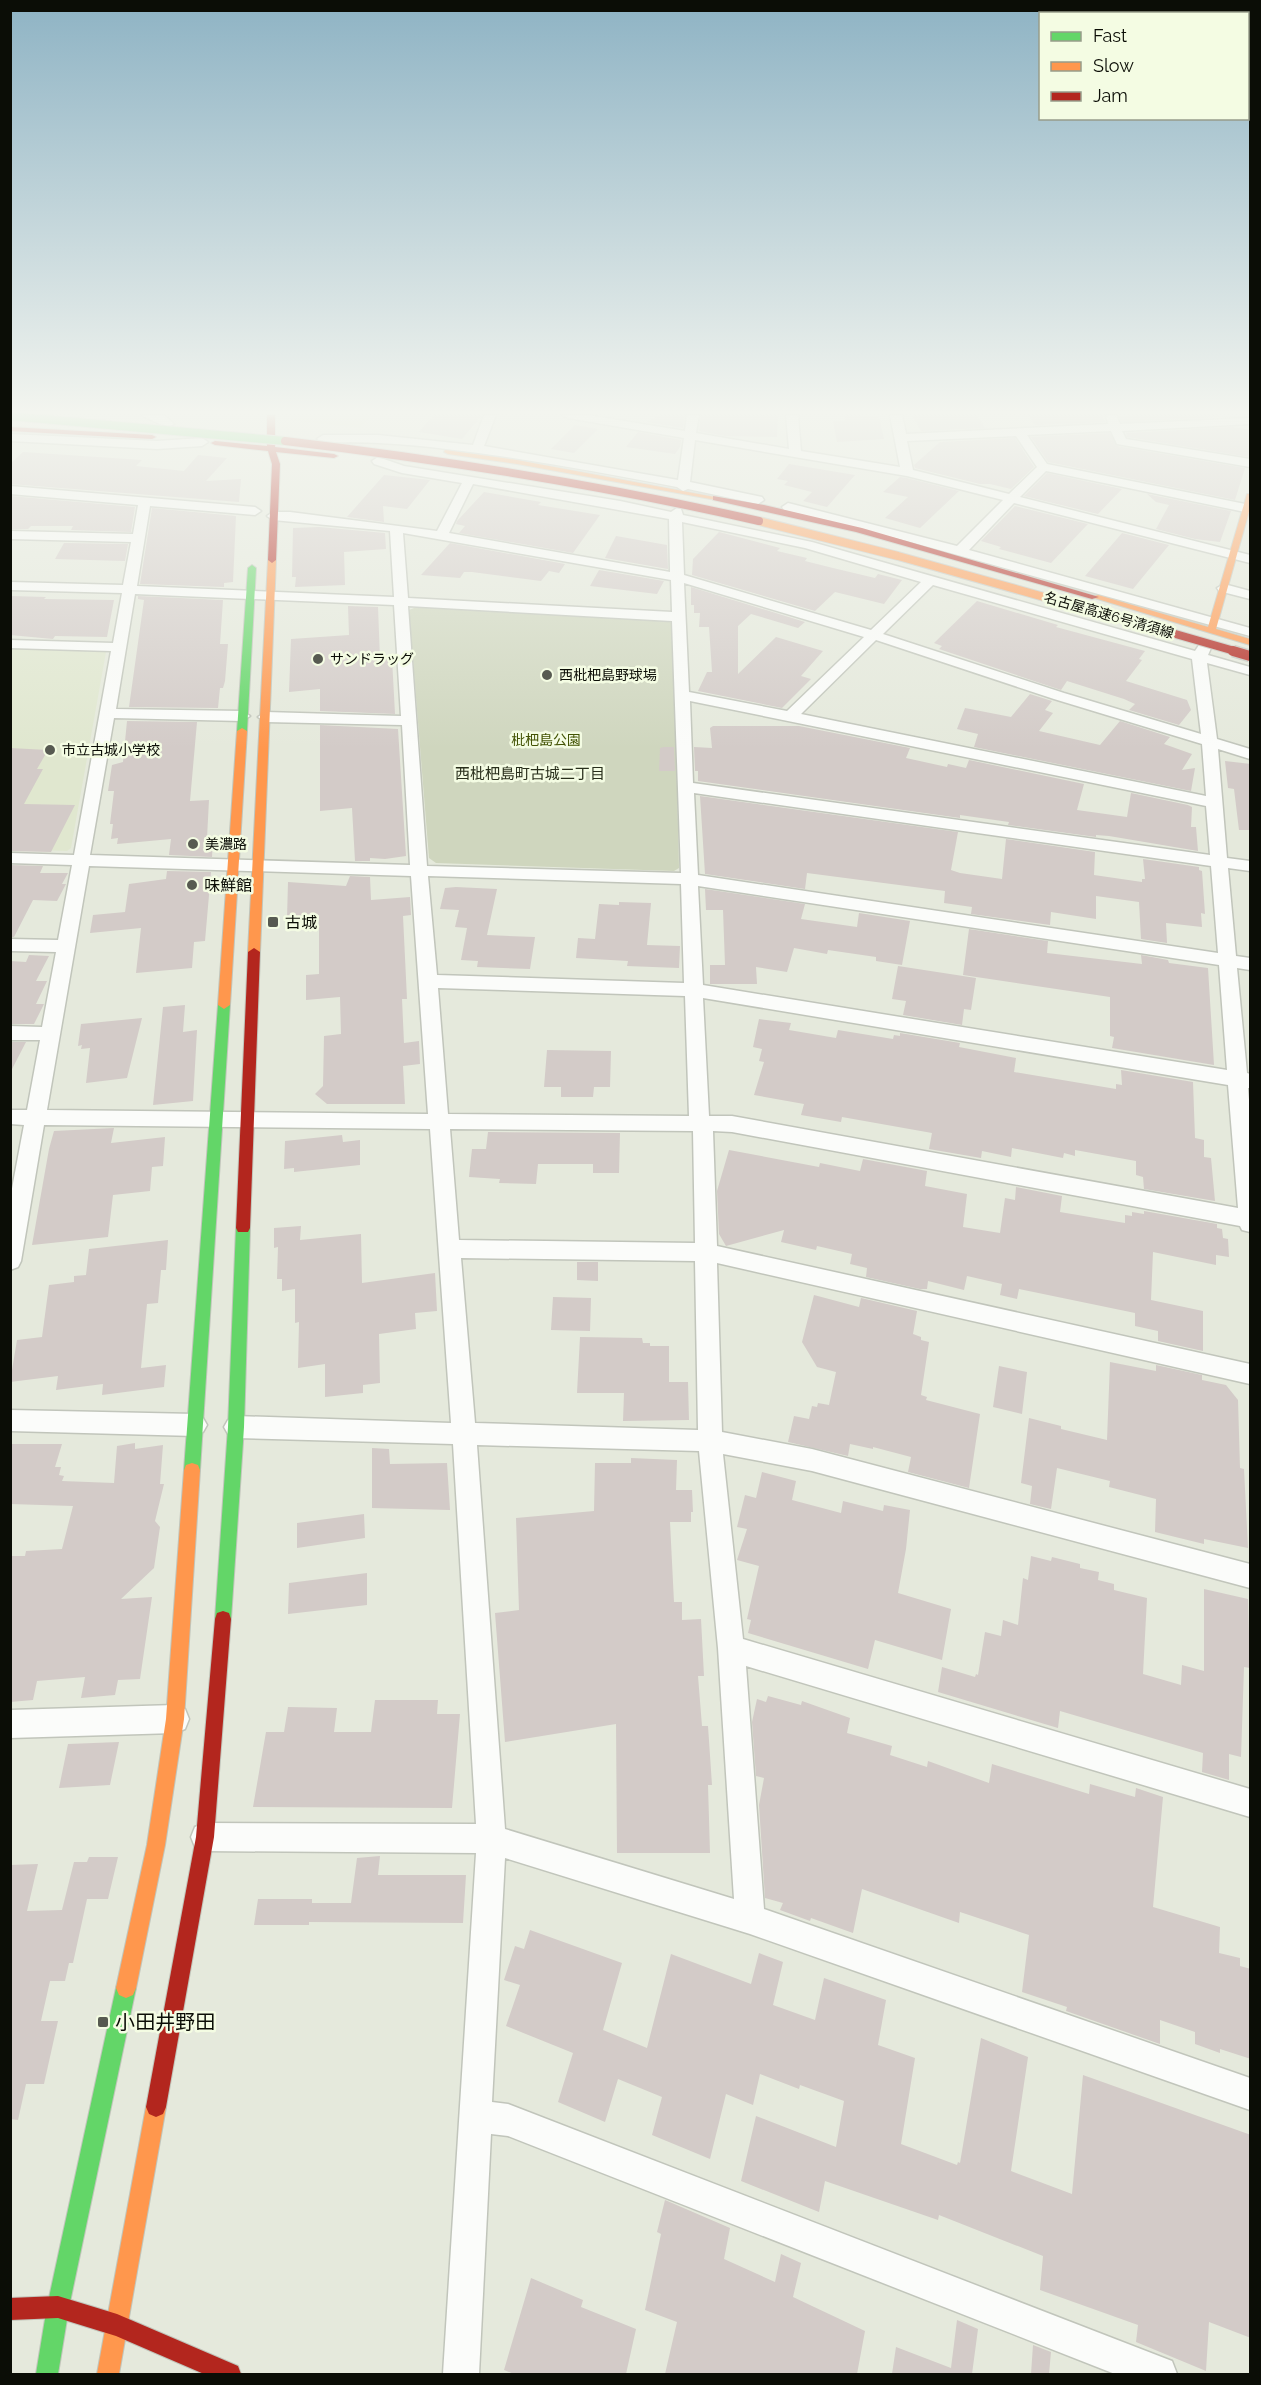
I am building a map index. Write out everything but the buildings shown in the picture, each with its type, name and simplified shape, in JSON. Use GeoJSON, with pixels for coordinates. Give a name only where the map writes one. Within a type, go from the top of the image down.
{"type":"FeatureCollection","features":[{"type":"Feature","properties":{"kind":"main road"},"geometry":{"type":"LineString","coordinates":[[108,2374],[206,1837],[219,1686],[236,1427],[273,526]]}},
{"type":"Feature","properties":{"kind":"main road"},"geometry":{"type":"LineString","coordinates":[[763,526],[930,569],[1202,652],[1251,661]]}},
{"type":"Feature","properties":{"kind":"main road","name":"名古屋高速6号清須線"},"geometry":{"type":"LineString","coordinates":[[783,526],[854,543],[1251,656]]}},
{"type":"Feature","properties":{"kind":"main road","name":"名古屋高速6号清須線"},"geometry":{"type":"LineString","coordinates":[[815,526],[1251,644]]}},
{"type":"Feature","properties":{"kind":"main road"},"geometry":{"type":"LineString","coordinates":[[842,526],[1108,601],[1213,627],[1251,644]]}},
{"type":"Feature","properties":{"kind":"main road"},"geometry":{"type":"LineString","coordinates":[[1213,627],[1242,526]]}},
{"type":"Feature","properties":{"kind":"main road"},"geometry":{"type":"LineString","coordinates":[[46,2374],[58,2307],[156,1845],[175,1719],[217,1119],[253,551]]}},
{"type":"Feature","properties":{"kind":"main road"},"geometry":{"type":"LineString","coordinates":[[10,2308],[58,2307],[117,2325],[230,2374]]}},
{"type":"Feature","properties":{"kind":"street"},"geometry":{"type":"LineString","coordinates":[[11,1259],[140,526]]}},
{"type":"Feature","properties":{"kind":"street"},"geometry":{"type":"LineString","coordinates":[[381,526],[677,578],[910,646],[1059,696],[1251,754]]}},
{"type":"Feature","properties":{"kind":"street"},"geometry":{"type":"LineString","coordinates":[[441,536],[446,526]]}},
{"type":"Feature","properties":{"kind":"street"},"geometry":{"type":"LineString","coordinates":[[675,526],[706,1252],[710,1441],[731,1648],[750,1919]]}},
{"type":"Feature","properties":{"kind":"street"},"geometry":{"type":"LineString","coordinates":[[729,526],[807,545],[1202,652],[1251,671]]}},
{"type":"Feature","properties":{"kind":"street"},"geometry":{"type":"LineString","coordinates":[[863,526],[1162,607],[1213,627],[1251,632]]}},
{"type":"Feature","properties":{"kind":"street"},"geometry":{"type":"LineString","coordinates":[[960,551],[985,526]]}},
{"type":"Feature","properties":{"kind":"street"},"geometry":{"type":"LineString","coordinates":[[1120,526],[1251,559]]}},
{"type":"Feature","properties":{"kind":"street"},"geometry":{"type":"LineString","coordinates":[[396,528],[419,870],[464,1434],[491,1839],[461,2374]]}},
{"type":"Feature","properties":{"kind":"street"},"geometry":{"type":"LineString","coordinates":[[10,534],[138,538]]}},
{"type":"Feature","properties":{"kind":"street"},"geometry":{"type":"LineString","coordinates":[[790,717],[931,579]]}},
{"type":"Feature","properties":{"kind":"street"},"geometry":{"type":"LineString","coordinates":[[10,586],[250,593],[680,617]]}},
{"type":"Feature","properties":{"kind":"street"},"geometry":{"type":"LineString","coordinates":[[1224,588],[1251,595]]}},
{"type":"Feature","properties":{"kind":"street"},"geometry":{"type":"LineString","coordinates":[[1108,601],[1162,607]]}},
{"type":"Feature","properties":{"kind":"street"},"geometry":{"type":"LineString","coordinates":[[10,644],[119,646]]}},
{"type":"Feature","properties":{"kind":"street"},"geometry":{"type":"LineString","coordinates":[[1202,652],[1226,960],[1245,1080],[1251,1224]]}},
{"type":"Feature","properties":{"kind":"street"},"geometry":{"type":"LineString","coordinates":[[683,695],[1213,802]]}},
{"type":"Feature","properties":{"kind":"street"},"geometry":{"type":"LineString","coordinates":[[107,713],[242,716]]}},
{"type":"Feature","properties":{"kind":"street"},"geometry":{"type":"LineString","coordinates":[[266,717],[409,721]]}},
{"type":"Feature","properties":{"kind":"street"},"geometry":{"type":"LineString","coordinates":[[686,787],[1251,866]]}},
{"type":"Feature","properties":{"kind":"street"},"geometry":{"type":"LineString","coordinates":[[10,858],[690,879],[1251,964]]}},
{"type":"Feature","properties":{"kind":"street"},"geometry":{"type":"LineString","coordinates":[[10,945],[66,946]]}},
{"type":"Feature","properties":{"kind":"street"},"geometry":{"type":"LineString","coordinates":[[428,981],[694,990],[1245,1080]]}},
{"type":"Feature","properties":{"kind":"street"},"geometry":{"type":"LineString","coordinates":[[10,1033],[51,1034]]}},
{"type":"Feature","properties":{"kind":"street"},"geometry":{"type":"LineString","coordinates":[[10,1117],[732,1124],[1250,1219]]}},
{"type":"Feature","properties":{"kind":"street"},"geometry":{"type":"LineString","coordinates":[[449,1249],[706,1252],[1251,1374]]}},
{"type":"Feature","properties":{"kind":"street"},"geometry":{"type":"LineString","coordinates":[[10,1420],[195,1425]]}},
{"type":"Feature","properties":{"kind":"street"},"geometry":{"type":"LineString","coordinates":[[236,1427],[710,1441],[812,1460],[1251,1576]]}},
{"type":"Feature","properties":{"kind":"street"},"geometry":{"type":"LineString","coordinates":[[731,1648],[1251,1803]]}},
{"type":"Feature","properties":{"kind":"street"},"geometry":{"type":"LineString","coordinates":[[10,1724],[175,1719]]}},
{"type":"Feature","properties":{"kind":"street"},"geometry":{"type":"LineString","coordinates":[[206,1837],[491,1839],[750,1919],[1251,2094]]}},
{"type":"Feature","properties":{"kind":"street"},"geometry":{"type":"LineString","coordinates":[[476,2116],[508,2120],[1159,2374]]}},
{"type":"Feature","properties":{"kind":"shaded area","name":"市立古城小学校"},"geometry":{"type":"Polygon","coordinates":[[[11,648],[102,650],[106,652],[71,848],[67,851],[11,849],[11,648]]]}},
{"type":"Feature","properties":{"kind":"green space","name":"枇杷島公園"},"geometry":{"type":"Polygon","coordinates":[[[419,606],[668,621],[673,624],[679,868],[674,871],[436,863],[429,858],[409,610],[419,606]]]}},
{"type":"Feature","properties":{"kind":"traffic: fast"},"geometry":{"type":"LineString","coordinates":[[242,731],[252,568]]}},
{"type":"Feature","properties":{"kind":"traffic: fast"},"geometry":{"type":"LineString","coordinates":[[192,1470],[224,1005]]}},
{"type":"Feature","properties":{"kind":"traffic: fast"},"geometry":{"type":"LineString","coordinates":[[223,1619],[236,1427],[243,1228]]}},
{"type":"Feature","properties":{"kind":"traffic: fast"},"geometry":{"type":"LineString","coordinates":[[47,2374],[58,2307],[126,1988]]}},
{"type":"Feature","properties":{"kind":"traffic: slow"},"geometry":{"type":"LineString","coordinates":[[780,526],[898,556],[1165,631]]}},
{"type":"Feature","properties":{"kind":"traffic: slow"},"geometry":{"type":"LineString","coordinates":[[1211,631],[1241,526]]}},
{"type":"Feature","properties":{"kind":"traffic: slow"},"geometry":{"type":"LineString","coordinates":[[254,952],[272,560]]}},
{"type":"Feature","properties":{"kind":"traffic: slow"},"geometry":{"type":"LineString","coordinates":[[1095,597],[1250,642]]}},
{"type":"Feature","properties":{"kind":"traffic: slow"},"geometry":{"type":"LineString","coordinates":[[224,1005],[242,731]]}},
{"type":"Feature","properties":{"kind":"traffic: slow"},"geometry":{"type":"LineString","coordinates":[[126,1988],[156,1845],[175,1719],[192,1470]]}},
{"type":"Feature","properties":{"kind":"traffic: slow"},"geometry":{"type":"LineString","coordinates":[[108,2374],[156,2107]]}},
{"type":"Feature","properties":{"kind":"traffic: jam"},"geometry":{"type":"LineString","coordinates":[[272,560],[273,526]]}},
{"type":"Feature","properties":{"kind":"traffic: jam"},"geometry":{"type":"LineString","coordinates":[[845,526],[1095,597]]}},
{"type":"Feature","properties":{"kind":"traffic: jam"},"geometry":{"type":"LineString","coordinates":[[1165,631],[1250,656]]}},
{"type":"Feature","properties":{"kind":"traffic: jam"},"geometry":{"type":"LineString","coordinates":[[243,1228],[254,952]]}},
{"type":"Feature","properties":{"kind":"traffic: jam"},"geometry":{"type":"LineString","coordinates":[[156,2107],[205,1837],[223,1619]]}},
{"type":"Feature","properties":{"kind":"traffic: jam"},"geometry":{"type":"LineString","coordinates":[[10,2309],[58,2307],[117,2325],[230,2374]]}},
{"type":"Feature","properties":{"kind":"place","name":"サンドラッグ"},"geometry":{"type":"Point","coordinates":[318,659]}},
{"type":"Feature","properties":{"kind":"place","name":"西枇杷島野球場"},"geometry":{"type":"Point","coordinates":[547,675]}},
{"type":"Feature","properties":{"kind":"place","name":"市立古城小学校"},"geometry":{"type":"Point","coordinates":[50,750]}},
{"type":"Feature","properties":{"kind":"place","name":"美濃路"},"geometry":{"type":"Point","coordinates":[193,844]}},
{"type":"Feature","properties":{"kind":"place","name":"味鮮館"},"geometry":{"type":"Point","coordinates":[192,885]}},
{"type":"Feature","properties":{"kind":"place","name":"古城"},"geometry":{"type":"Point","coordinates":[273,922]}},
{"type":"Feature","properties":{"kind":"place","name":"小田井野田"},"geometry":{"type":"Point","coordinates":[103,2022]}},
{"type":"Feature","properties":{"kind":"district","name":"西枇杷島町古城二丁目"},"geometry":{"type":"Point","coordinates":[530,774]}}]}
